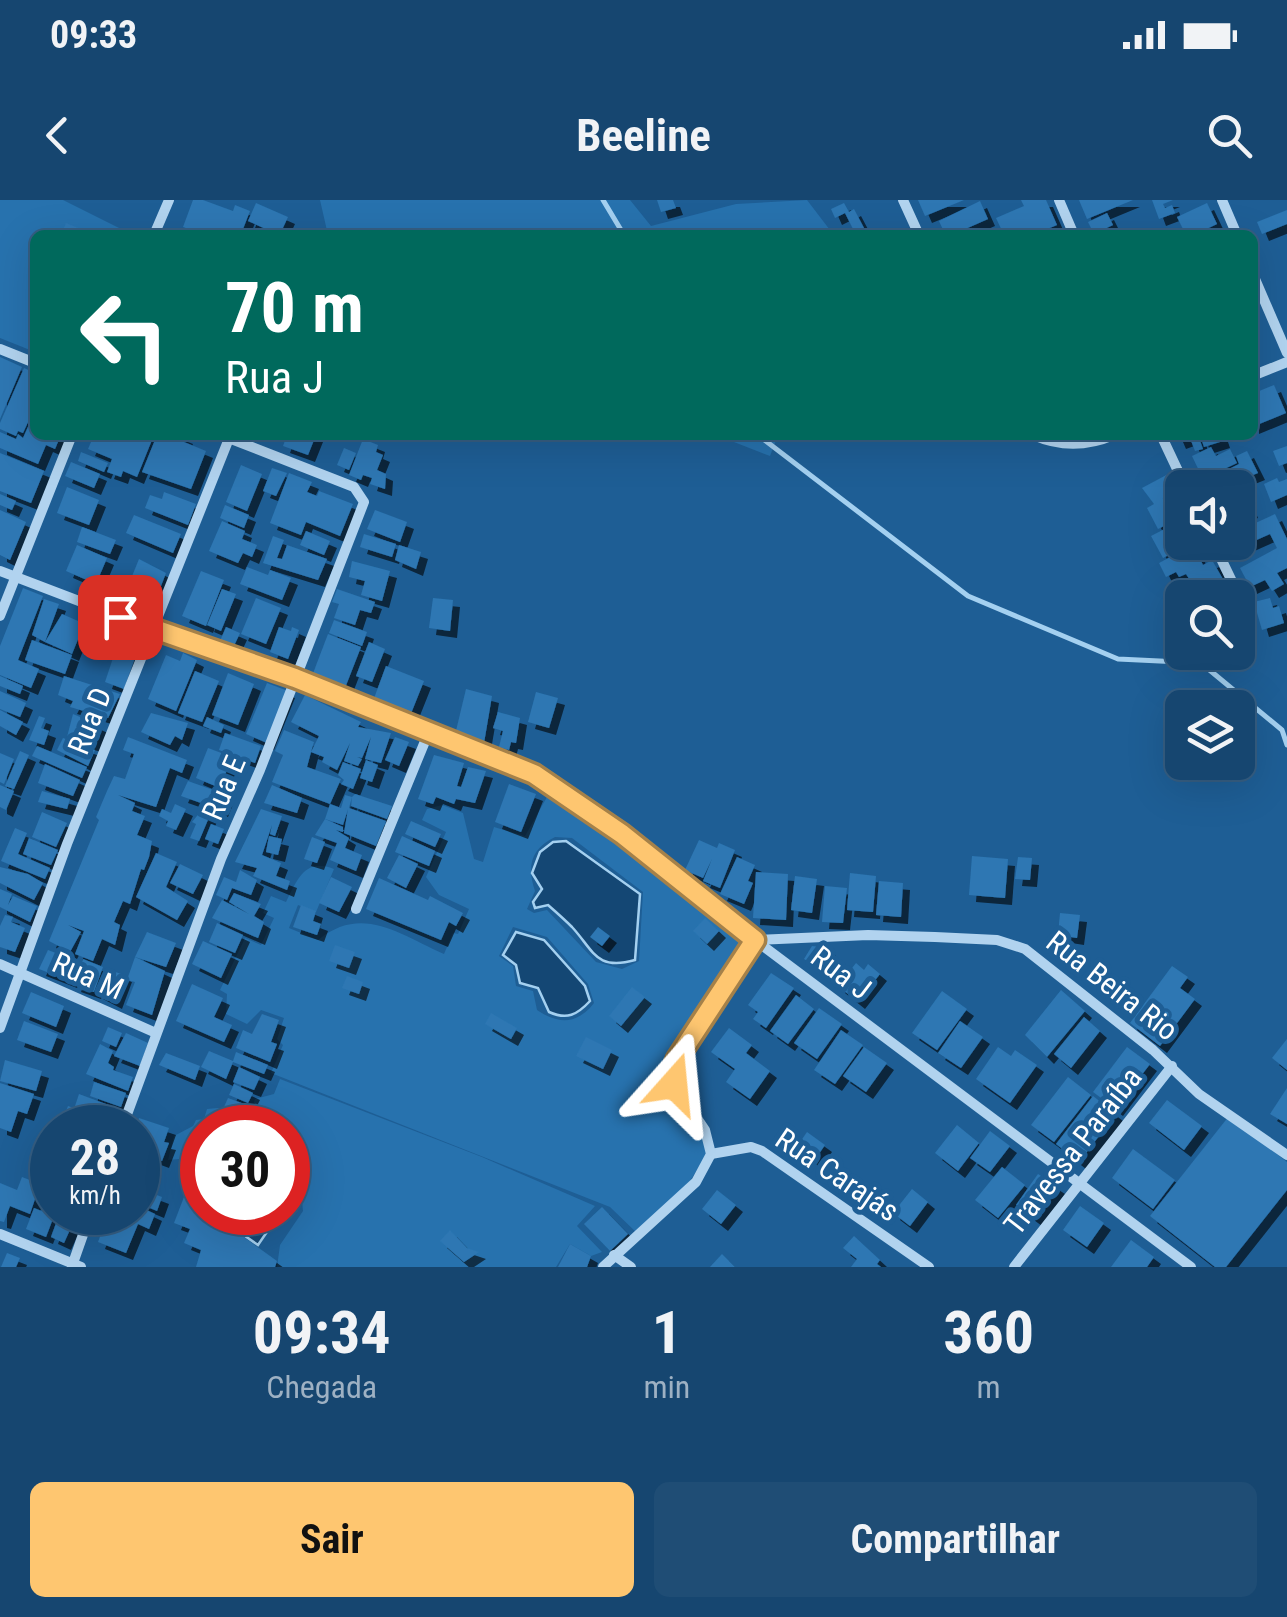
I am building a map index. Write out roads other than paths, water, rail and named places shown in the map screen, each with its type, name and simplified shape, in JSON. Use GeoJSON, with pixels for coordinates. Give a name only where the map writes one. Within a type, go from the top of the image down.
{"type":"FeatureCollection","features":[{"type":"Feature","properties":{"kind":"street"},"geometry":{"type":"LineString","coordinates":[[156,230],[169,200]]}},
{"type":"Feature","properties":{"kind":"street"},"geometry":{"type":"LineString","coordinates":[[903,200],[917,230]]}},
{"type":"Feature","properties":{"kind":"street"},"geometry":{"type":"LineString","coordinates":[[1058,200],[1072,230]]}},
{"type":"Feature","properties":{"kind":"street"},"geometry":{"type":"LineString","coordinates":[[1222,200],[1234,230]]}},
{"type":"Feature","properties":{"kind":"street"},"geometry":{"type":"LineString","coordinates":[[1258,286],[1287,353]]}},
{"type":"Feature","properties":{"kind":"street"},"geometry":{"type":"LineString","coordinates":[[0,349],[30,361]]}},
{"type":"Feature","properties":{"kind":"street"},"geometry":{"type":"LineString","coordinates":[[1258,374],[1287,362]]}},
{"type":"Feature","properties":{"kind":"street"},"geometry":{"type":"LineString","coordinates":[[0,616],[70,440]]}},
{"type":"Feature","properties":{"kind":"street","name":"Rua D"},"geometry":{"type":"LineString","coordinates":[[0,1028],[18,972],[155,630],[226,440]]}},
{"type":"Feature","properties":{"kind":"street","name":"Rua E"},"geometry":{"type":"LineString","coordinates":[[130,1105],[221,859],[260,770],[364,502],[354,487],[237,440]]}},
{"type":"Feature","properties":{"kind":"street"},"geometry":{"type":"LineString","coordinates":[[1045,440],[1103,440]]}},
{"type":"Feature","properties":{"kind":"street"},"geometry":{"type":"LineString","coordinates":[[1163,440],[1178,470]]}},
{"type":"Feature","properties":{"kind":"street","name":"Rua J"},"geometry":{"type":"LineString","coordinates":[[0,571],[295,678],[534,774],[622,834],[755,940],[1191,1267]]}},
{"type":"Feature","properties":{"kind":"street"},"geometry":{"type":"LineString","coordinates":[[356,909],[428,734]]}},
{"type":"Feature","properties":{"kind":"street","name":"Rua Beira Rio"},"geometry":{"type":"LineString","coordinates":[[755,940],[868,935],[997,940],[1026,949],[1172,1066],[1200,1094],[1287,1154]]}},
{"type":"Feature","properties":{"kind":"street"},"geometry":{"type":"LineString","coordinates":[[603,1267],[696,1182],[711,1154],[705,1130],[674,1084],[672,1068],[755,940]]}},
{"type":"Feature","properties":{"kind":"street","name":"Rua M"},"geometry":{"type":"LineString","coordinates":[[0,964],[156,1033]]}},
{"type":"Feature","properties":{"kind":"street","name":"Travessa Paraíba"},"geometry":{"type":"LineString","coordinates":[[1014,1267],[1172,1066]]}},
{"type":"Feature","properties":{"kind":"street","name":"Rua Carajás"},"geometry":{"type":"LineString","coordinates":[[711,1154],[751,1148],[762,1152],[929,1267]]}},
{"type":"Feature","properties":{"kind":"street"},"geometry":{"type":"LineString","coordinates":[[0,1234],[75,1266],[84,1235]]}},
{"type":"Feature","properties":{"kind":"street"},"geometry":{"type":"LineString","coordinates":[[614,1255],[631,1267]]}},
{"type":"Feature","properties":{"kind":"waterway"},"geometry":{"type":"LineString","coordinates":[[603,200],[621,230]]}},
{"type":"Feature","properties":{"kind":"waterway"},"geometry":{"type":"LineString","coordinates":[[765,440],[968,596],[1118,659],[1201,663],[1282,730],[1287,745]]}}]}
